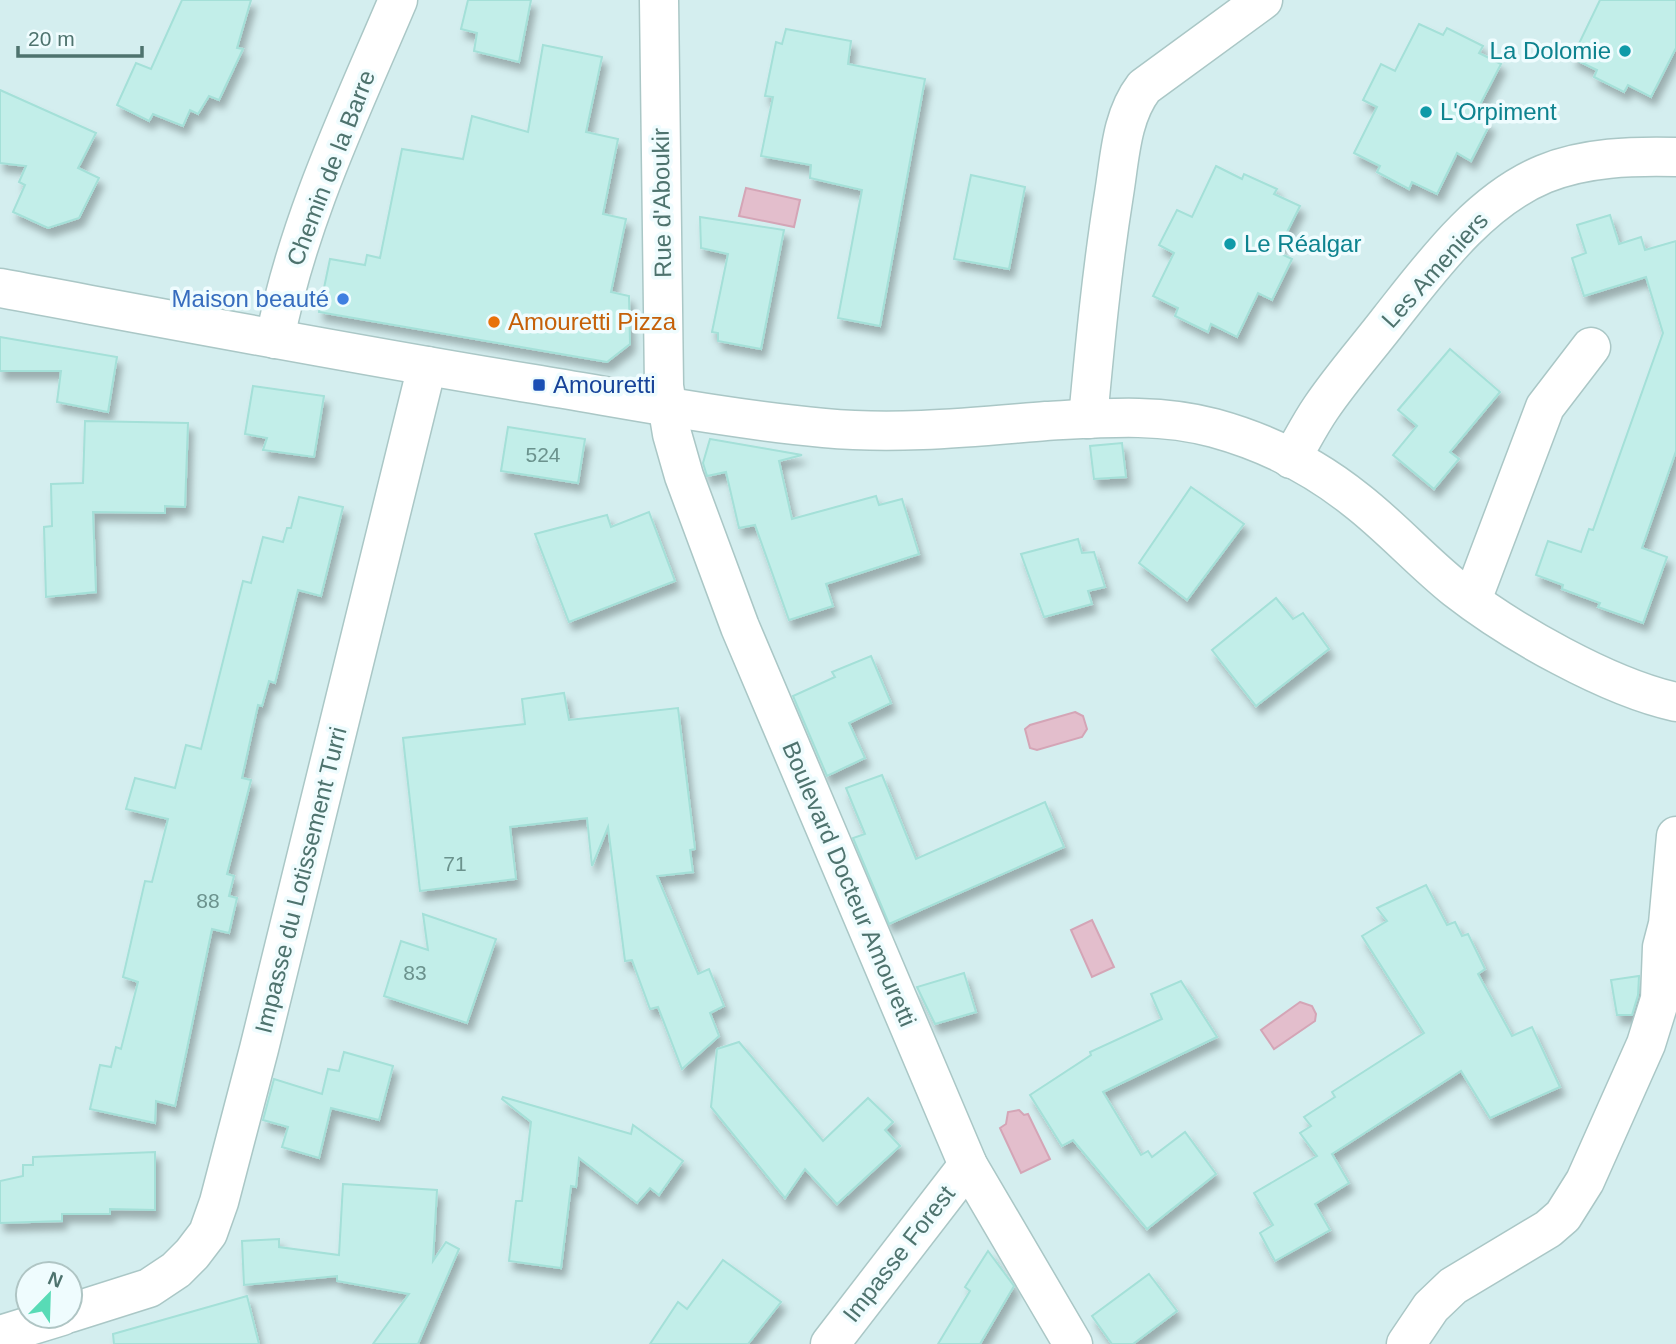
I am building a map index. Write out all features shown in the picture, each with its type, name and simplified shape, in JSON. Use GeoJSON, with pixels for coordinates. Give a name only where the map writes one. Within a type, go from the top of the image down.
{"type":"FeatureCollection","features":[{"type":"Feature","properties":{"kind":"street","name":"Chemin de la Barre"},"geometry":{"type":"LineString","coordinates":[[275,339],[303,228],[398,0]]}},
{"type":"Feature","properties":{"kind":"street","name":"Rue d'Aboukir"},"geometry":{"type":"LineString","coordinates":[[659,0],[666,407]]}},
{"type":"Feature","properties":{"kind":"street"},"geometry":{"type":"LineString","coordinates":[[1088,419],[1109,224],[1123,141],[1133,102],[1144,87],[1263,0]]}},
{"type":"Feature","properties":{"kind":"street","name":"Les Ameniers"},"geometry":{"type":"LineString","coordinates":[[1291,459],[1321,408],[1415,287],[1463,233],[1490,208],[1544,174],[1571,166],[1634,156],[1676,157]]}},
{"type":"Feature","properties":{"kind":"street"},"geometry":{"type":"LineString","coordinates":[[0,288],[666,407],[827,428],[902,432],[1088,419],[1145,417],[1178,420],[1241,436],[1331,481],[1358,501],[1454,587],[1514,628],[1624,685],[1676,702]]}},
{"type":"Feature","properties":{"kind":"street"},"geometry":{"type":"LineString","coordinates":[[1472,600],[1545,407],[1591,347]]}},
{"type":"Feature","properties":{"kind":"street","name":"Impasse du Lotissement Turri"},"geometry":{"type":"LineString","coordinates":[[84,1309],[149,1288],[176,1270],[208,1233],[219,1202],[259,1049],[427,366]]}},
{"type":"Feature","properties":{"kind":"street","name":"Boulevard Docteur Amouretti"},"geometry":{"type":"LineString","coordinates":[[666,407],[684,476],[740,627],[968,1165],[1073,1344]]}},
{"type":"Feature","properties":{"kind":"street"},"geometry":{"type":"LineString","coordinates":[[1406,1344],[1431,1307],[1453,1286],[1548,1229],[1563,1216],[1585,1181],[1646,1044],[1660,999],[1662,947],[1668,924],[1676,836]]}},
{"type":"Feature","properties":{"kind":"street","name":"Impasse Forest"},"geometry":{"type":"LineString","coordinates":[[830,1344],[968,1165]]}},
{"type":"Feature","properties":{"kind":"shaded area"},"geometry":{"type":"Polygon","coordinates":[[[0,0],[1676,0],[1676,1344],[0,1344],[0,0]]]}},
{"type":"Feature","properties":{"kind":"shaded area"},"geometry":{"type":"Polygon","coordinates":[[[746,188],[800,200],[794,227],[739,216],[746,188]]]}},
{"type":"Feature","properties":{"kind":"shaded area"},"geometry":{"type":"Polygon","coordinates":[[[1075,712],[1083,716],[1087,729],[1082,737],[1037,750],[1030,748],[1025,729],[1030,725],[1075,712]]]}},
{"type":"Feature","properties":{"kind":"shaded area"},"geometry":{"type":"Polygon","coordinates":[[[1092,920],[1114,967],[1092,977],[1071,930],[1092,920]]]}},
{"type":"Feature","properties":{"kind":"shaded area"},"geometry":{"type":"Polygon","coordinates":[[[1300,1002],[1312,1006],[1316,1014],[1315,1021],[1274,1049],[1261,1030],[1300,1002]]]}},
{"type":"Feature","properties":{"kind":"shaded area"},"geometry":{"type":"Polygon","coordinates":[[[1019,1110],[1024,1115],[1028,1114],[1050,1159],[1021,1173],[1000,1128],[1006,1124],[1008,1112],[1019,1110]]]}},
{"type":"Feature","properties":{"kind":"building"},"geometry":{"type":"Polygon","coordinates":[[[182,0],[251,0],[237,48],[243,49],[219,100],[209,96],[198,114],[190,110],[183,126],[153,114],[149,121],[117,105],[136,63],[151,69],[182,0]]]}},
{"type":"Feature","properties":{"kind":"building"},"geometry":{"type":"Polygon","coordinates":[[[468,0],[531,0],[519,62],[474,51],[477,33],[461,29],[468,0]]]}},
{"type":"Feature","properties":{"kind":"building","name":"La Dolomie"},"geometry":{"type":"Polygon","coordinates":[[[1600,0],[1676,0],[1676,48],[1651,97],[1628,85],[1624,92],[1594,77],[1597,70],[1572,58],[1600,0]]]}},
{"type":"Feature","properties":{"kind":"building","name":"L'Orpiment"},"geometry":{"type":"Polygon","coordinates":[[[1419,24],[1443,35],[1447,28],[1483,46],[1479,53],[1501,64],[1474,116],[1490,124],[1471,161],[1457,153],[1437,194],[1412,182],[1409,189],[1377,172],[1380,166],[1354,153],[1377,107],[1363,100],[1381,64],[1395,71],[1419,24]]]}},
{"type":"Feature","properties":{"kind":"building"},"geometry":{"type":"Polygon","coordinates":[[[786,29],[851,41],[848,64],[925,79],[880,326],[838,318],[862,190],[810,178],[811,165],[761,156],[773,97],[765,96],[776,42],[782,44],[786,29]]]}},
{"type":"Feature","properties":{"kind":"building"},"geometry":{"type":"Polygon","coordinates":[[[543,45],[602,57],[586,132],[618,139],[603,214],[626,219],[611,292],[629,296],[630,344],[607,362],[319,312],[330,259],[365,265],[367,255],[380,258],[402,149],[463,159],[472,116],[528,132],[543,45]]]}},
{"type":"Feature","properties":{"kind":"building"},"geometry":{"type":"Polygon","coordinates":[[[0,90],[96,133],[78,168],[99,178],[79,218],[48,228],[13,212],[25,185],[19,182],[26,166],[0,163],[0,90]]]}},
{"type":"Feature","properties":{"kind":"building","name":"Le Réalgar"},"geometry":{"type":"Polygon","coordinates":[[[1216,166],[1242,179],[1244,174],[1277,189],[1274,194],[1300,206],[1277,252],[1292,259],[1272,300],[1258,293],[1237,337],[1211,324],[1208,332],[1175,316],[1178,308],[1153,296],[1174,253],[1159,245],[1177,210],[1192,217],[1216,166]]]}},
{"type":"Feature","properties":{"kind":"building"},"geometry":{"type":"Polygon","coordinates":[[[971,175],[1025,187],[1009,269],[954,259],[971,175]]]}},
{"type":"Feature","properties":{"kind":"building"},"geometry":{"type":"Polygon","coordinates":[[[1610,215],[1619,244],[1641,237],[1645,250],[1676,241],[1676,451],[1642,548],[1667,557],[1643,623],[1598,607],[1600,603],[1562,589],[1563,585],[1536,575],[1548,541],[1581,552],[1589,529],[1593,530],[1663,333],[1646,277],[1584,296],[1572,258],[1586,253],[1577,225],[1610,215]]]}},
{"type":"Feature","properties":{"kind":"building"},"geometry":{"type":"Polygon","coordinates":[[[700,217],[784,230],[761,349],[718,341],[718,333],[712,332],[728,254],[701,248],[700,217]]]}},
{"type":"Feature","properties":{"kind":"building"},"geometry":{"type":"Polygon","coordinates":[[[0,337],[117,357],[108,412],[57,402],[61,371],[0,371],[0,337]]]}},
{"type":"Feature","properties":{"kind":"building"},"geometry":{"type":"Polygon","coordinates":[[[1450,349],[1500,392],[1450,452],[1459,459],[1434,489],[1393,455],[1417,426],[1398,410],[1450,349]]]}},
{"type":"Feature","properties":{"kind":"building"},"geometry":{"type":"Polygon","coordinates":[[[253,386],[324,396],[314,457],[263,450],[267,438],[245,434],[253,386]]]}},
{"type":"Feature","properties":{"kind":"building"},"geometry":{"type":"Polygon","coordinates":[[[85,421],[188,423],[185,507],[165,506],[165,513],[93,512],[96,592],[46,597],[44,527],[52,526],[51,484],[83,483],[85,421]]]}},
{"type":"Feature","properties":{"kind":"building"},"geometry":{"type":"Polygon","coordinates":[[[508,427],[585,439],[578,483],[501,471],[508,427]]]}},
{"type":"Feature","properties":{"kind":"building"},"geometry":{"type":"Polygon","coordinates":[[[710,439],[802,455],[779,461],[792,519],[876,496],[879,505],[902,499],[919,554],[826,584],[833,606],[789,620],[755,525],[739,528],[726,472],[707,476],[703,463],[710,439]]]}},
{"type":"Feature","properties":{"kind":"building"},"geometry":{"type":"Polygon","coordinates":[[[1122,443],[1126,477],[1094,479],[1090,446],[1122,443]]]}},
{"type":"Feature","properties":{"kind":"building"},"geometry":{"type":"Polygon","coordinates":[[[1191,487],[1244,524],[1187,600],[1139,563],[1191,487]]]}},
{"type":"Feature","properties":{"kind":"building"},"geometry":{"type":"Polygon","coordinates":[[[299,497],[343,507],[321,596],[298,590],[275,683],[269,681],[262,706],[258,705],[242,778],[251,780],[227,874],[234,876],[229,896],[237,898],[229,933],[212,929],[175,1106],[156,1101],[155,1123],[90,1109],[100,1065],[111,1067],[116,1047],[121,1049],[138,982],[123,977],[145,881],[152,882],[168,819],[126,809],[135,778],[175,788],[186,745],[201,749],[243,581],[251,583],[263,537],[283,542],[287,528],[291,528],[299,497]]]}},
{"type":"Feature","properties":{"kind":"building"},"geometry":{"type":"Polygon","coordinates":[[[649,512],[675,581],[569,622],[535,534],[607,515],[611,527],[649,512]]]}},
{"type":"Feature","properties":{"kind":"building"},"geometry":{"type":"Polygon","coordinates":[[[1078,539],[1082,553],[1094,552],[1105,587],[1088,591],[1092,604],[1044,617],[1021,554],[1078,539]]]}},
{"type":"Feature","properties":{"kind":"building"},"geometry":{"type":"Polygon","coordinates":[[[1276,598],[1293,619],[1303,613],[1329,649],[1256,706],[1212,650],[1276,598]]]}},
{"type":"Feature","properties":{"kind":"building"},"geometry":{"type":"Polygon","coordinates":[[[871,656],[891,703],[849,723],[865,758],[827,776],[793,696],[835,677],[832,672],[871,656]]]}},
{"type":"Feature","properties":{"kind":"building"},"geometry":{"type":"Polygon","coordinates":[[[564,693],[569,720],[678,708],[695,849],[690,850],[693,872],[657,876],[698,974],[709,969],[724,1006],[710,1013],[719,1036],[682,1069],[658,1007],[650,1009],[632,960],[625,961],[608,827],[592,866],[587,818],[510,827],[516,879],[420,891],[403,738],[525,724],[522,699],[564,693]]]}},
{"type":"Feature","properties":{"kind":"building"},"geometry":{"type":"Polygon","coordinates":[[[882,775],[916,859],[1045,802],[1064,847],[889,924],[853,838],[865,834],[846,788],[882,775]]]}},
{"type":"Feature","properties":{"kind":"building"},"geometry":{"type":"Polygon","coordinates":[[[1426,885],[1447,925],[1455,922],[1462,936],[1468,934],[1485,969],[1478,974],[1512,1036],[1532,1027],[1560,1087],[1490,1118],[1461,1071],[1332,1154],[1349,1183],[1315,1204],[1330,1230],[1275,1261],[1260,1233],[1273,1225],[1254,1193],[1317,1156],[1300,1133],[1311,1126],[1304,1117],[1335,1097],[1332,1092],[1424,1033],[1362,936],[1387,921],[1377,908],[1426,885]]]}},
{"type":"Feature","properties":{"kind":"building"},"geometry":{"type":"Polygon","coordinates":[[[423,914],[496,939],[467,1023],[384,996],[401,941],[428,950],[423,914]]]}},
{"type":"Feature","properties":{"kind":"building"},"geometry":{"type":"Polygon","coordinates":[[[964,973],[976,1012],[935,1024],[917,987],[964,973]]]}},
{"type":"Feature","properties":{"kind":"building"},"geometry":{"type":"Polygon","coordinates":[[[1639,976],[1638,995],[1632,1015],[1617,1015],[1611,980],[1639,976]]]}},
{"type":"Feature","properties":{"kind":"building"},"geometry":{"type":"Polygon","coordinates":[[[1181,981],[1217,1037],[1103,1092],[1141,1155],[1148,1151],[1152,1157],[1185,1132],[1216,1174],[1147,1229],[1073,1140],[1062,1146],[1030,1095],[1091,1055],[1090,1052],[1162,1019],[1151,994],[1181,981]]]}},
{"type":"Feature","properties":{"kind":"building"},"geometry":{"type":"Polygon","coordinates":[[[739,1042],[823,1141],[868,1098],[893,1122],[885,1130],[900,1146],[837,1204],[805,1169],[785,1198],[711,1107],[717,1049],[739,1042]]]}},
{"type":"Feature","properties":{"kind":"building"},"geometry":{"type":"Polygon","coordinates":[[[344,1052],[393,1066],[379,1120],[331,1108],[319,1158],[282,1147],[288,1127],[263,1120],[274,1079],[322,1094],[328,1069],[339,1071],[344,1052]]]}},
{"type":"Feature","properties":{"kind":"building"},"geometry":{"type":"Polygon","coordinates":[[[503,1097],[631,1134],[633,1125],[683,1161],[659,1195],[650,1188],[637,1203],[579,1158],[576,1187],[571,1186],[561,1268],[509,1261],[516,1201],[522,1201],[531,1122],[502,1099],[503,1097]]]}},
{"type":"Feature","properties":{"kind":"building"},"geometry":{"type":"Polygon","coordinates":[[[155,1152],[155,1210],[110,1209],[110,1214],[62,1214],[62,1221],[0,1223],[0,1181],[23,1176],[23,1165],[33,1165],[33,1157],[155,1152]]]}},
{"type":"Feature","properties":{"kind":"building"},"geometry":{"type":"Polygon","coordinates":[[[343,1184],[437,1190],[433,1261],[446,1242],[459,1249],[418,1344],[373,1344],[409,1294],[337,1281],[337,1276],[244,1285],[242,1241],[279,1239],[279,1247],[339,1255],[343,1184]]]}},
{"type":"Feature","properties":{"kind":"building"},"geometry":{"type":"Polygon","coordinates":[[[988,1251],[1014,1286],[980,1344],[938,1344],[970,1291],[965,1287],[988,1251]]]}},
{"type":"Feature","properties":{"kind":"building"},"geometry":{"type":"Polygon","coordinates":[[[723,1260],[781,1302],[748,1344],[650,1344],[678,1302],[687,1309],[723,1260]]]}},
{"type":"Feature","properties":{"kind":"building"},"geometry":{"type":"Polygon","coordinates":[[[1149,1274],[1177,1311],[1133,1344],[1112,1344],[1092,1316],[1149,1274]]]}},
{"type":"Feature","properties":{"kind":"building"},"geometry":{"type":"Polygon","coordinates":[[[247,1296],[259,1344],[114,1344],[113,1334],[247,1296]]]}},
{"type":"Feature","properties":{"kind":"place","name":"La Dolomie"},"geometry":{"type":"Point","coordinates":[1625,51]}},
{"type":"Feature","properties":{"kind":"place","name":"L'Orpiment"},"geometry":{"type":"Point","coordinates":[1426,112]}},
{"type":"Feature","properties":{"kind":"place","name":"Le Réalgar"},"geometry":{"type":"Point","coordinates":[1230,244]}},
{"type":"Feature","properties":{"kind":"place","name":"Maison beauté"},"geometry":{"type":"Point","coordinates":[343,299]}},
{"type":"Feature","properties":{"kind":"place","name":"Amouretti Pizza"},"geometry":{"type":"Point","coordinates":[494,322]}},
{"type":"Feature","properties":{"kind":"place","name":"Amouretti"},"geometry":{"type":"Point","coordinates":[539,385]}}]}
